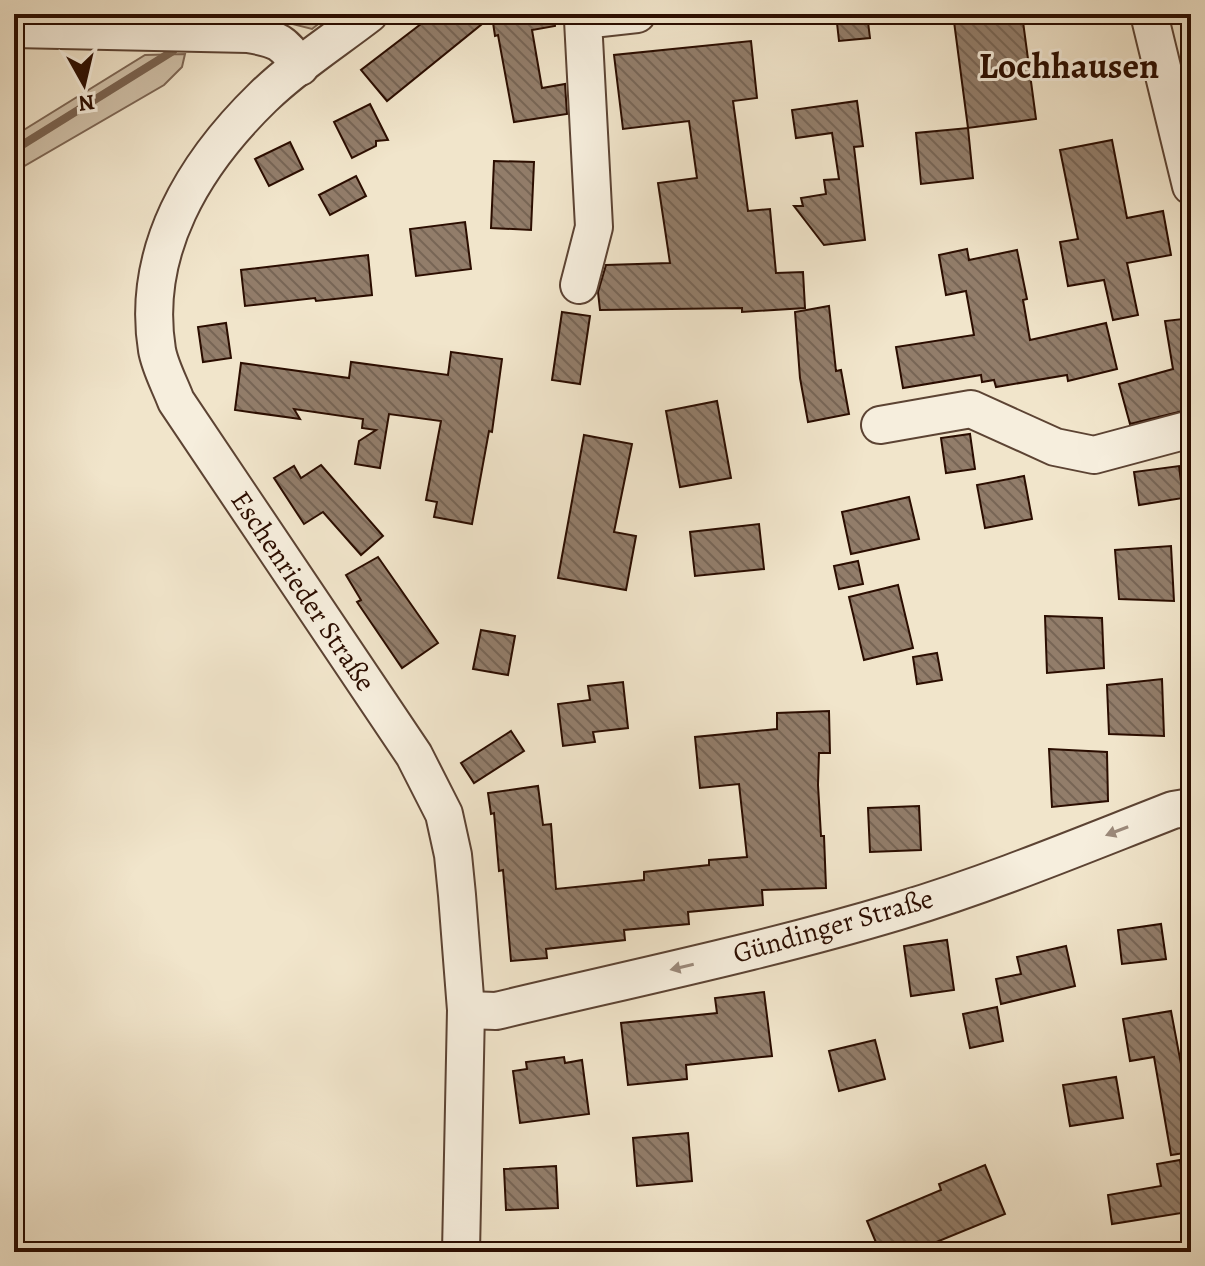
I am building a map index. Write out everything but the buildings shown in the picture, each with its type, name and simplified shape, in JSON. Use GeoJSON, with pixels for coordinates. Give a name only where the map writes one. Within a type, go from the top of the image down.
{"type":"FeatureCollection","features":[{"type":"Feature","properties":{"kind":"street","name":"Eschenrieder Straße"},"geometry":{"type":"LineString","coordinates":[[369,14],[264,96],[203,166],[165,237],[152,304],[158,354],[176,401],[414,755],[444,814],[453,855],[466,1010],[461,1252]]}},
{"type":"Feature","properties":{"kind":"street"},"geometry":{"type":"LineString","coordinates":[[579,285],[594,227],[583,20],[637,14]]}},
{"type":"Feature","properties":{"kind":"street"},"geometry":{"type":"LineString","coordinates":[[1149,14],[1191,186]]}},
{"type":"Feature","properties":{"kind":"street"},"geometry":{"type":"LineString","coordinates":[[14,29],[248,34],[272,38],[287,47],[300,67]]}},
{"type":"Feature","properties":{"kind":"street"},"geometry":{"type":"LineString","coordinates":[[880,425],[971,409],[1055,447],[1094,455],[1191,429]]}},
{"type":"Feature","properties":{"kind":"street","name":"Gündinger Straße"},"geometry":{"type":"LineString","coordinates":[[466,1010],[496,1011],[780,944],[885,915],[1017,870],[1173,810],[1191,807]]}},
{"type":"Feature","properties":{"kind":"green space"},"geometry":{"type":"Polygon","coordinates":[[[253,14],[331,14],[312,29],[253,14]]]}},
{"type":"Feature","properties":{"kind":"green space"},"geometry":{"type":"Polygon","coordinates":[[[185,54],[182,67],[164,85],[14,172],[14,136],[145,55],[185,54]]]}},
{"type":"Feature","properties":{"kind":"waterway"},"geometry":{"type":"LineString","coordinates":[[14,150],[173,51]]}},
{"type":"Feature","properties":{"kind":"district","name":"Lochhausen"},"geometry":{"type":"Point","coordinates":[1069,65]}}]}
